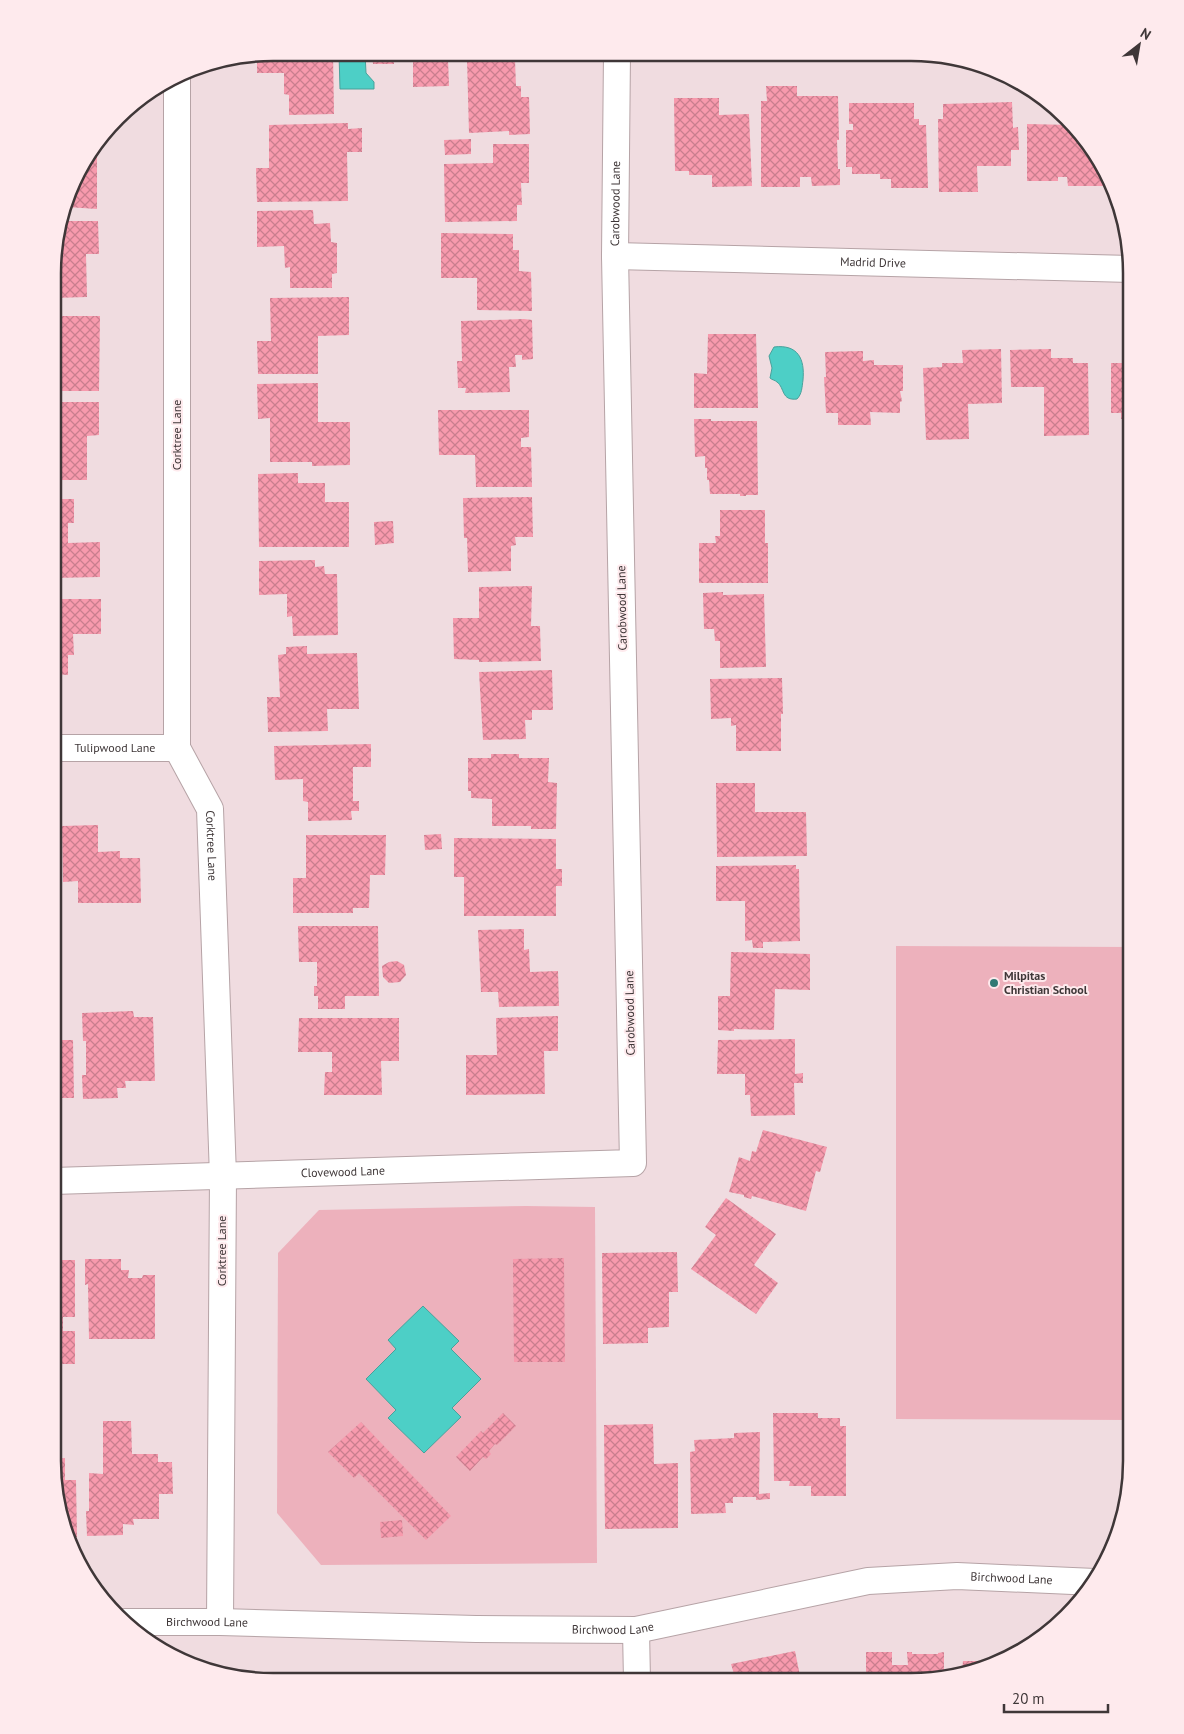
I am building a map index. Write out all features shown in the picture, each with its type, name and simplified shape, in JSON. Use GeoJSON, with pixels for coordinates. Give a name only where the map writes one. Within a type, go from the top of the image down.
{"type":"FeatureCollection","features":[{"type":"Feature","properties":{"kind":"street","name":"Carobwood Lane"},"geometry":{"type":"LineString","coordinates":[[617,61],[615,256],[633,1163]]}},
{"type":"Feature","properties":{"kind":"street","name":"Corktree Lane"},"geometry":{"type":"LineString","coordinates":[[177,85],[177,748],[210,810],[223,1176],[220,1622]]}},
{"type":"Feature","properties":{"kind":"street","name":"Madrid Drive"},"geometry":{"type":"LineString","coordinates":[[615,256],[1123,269]]}},
{"type":"Feature","properties":{"kind":"street","name":"Tulipwood Lane"},"geometry":{"type":"LineString","coordinates":[[61,748],[177,748]]}},
{"type":"Feature","properties":{"kind":"street","name":"Clovewood Lane"},"geometry":{"type":"LineString","coordinates":[[61,1181],[633,1163]]}},
{"type":"Feature","properties":{"kind":"street","name":"Birchwood Lane"},"geometry":{"type":"LineString","coordinates":[[136,1622],[220,1622],[476,1629],[636,1630],[868,1581],[957,1576],[1085,1582]]}},
{"type":"Feature","properties":{"kind":"street"},"geometry":{"type":"LineString","coordinates":[[636,1630],[637,1673]]}},
{"type":"Feature","properties":{"kind":"shaded area"},"geometry":{"type":"Polygon","coordinates":[[[896,946],[1123,947],[1123,1420],[896,1419],[896,946]]]}},
{"type":"Feature","properties":{"kind":"shaded area"},"geometry":{"type":"Polygon","coordinates":[[[526,1206],[595,1207],[597,1563],[321,1565],[277,1513],[278,1253],[319,1210],[526,1206]]]}},
{"type":"Feature","properties":{"kind":"water"},"geometry":{"type":"Polygon","coordinates":[[[339,61],[365,61],[366,73],[374,82],[374,89],[340,89],[339,61]]]}},
{"type":"Feature","properties":{"kind":"water"},"geometry":{"type":"Polygon","coordinates":[[[774,347],[789,348],[798,354],[801,360],[803,380],[801,393],[797,399],[788,398],[780,385],[770,378],[772,368],[769,356],[774,347]]]}},
{"type":"Feature","properties":{"kind":"water"},"geometry":{"type":"Polygon","coordinates":[[[423,1306],[459,1341],[451,1349],[481,1379],[452,1408],[461,1417],[424,1453],[388,1418],[396,1410],[366,1379],[396,1349],[388,1340],[423,1306]]]}},
{"type":"Feature","properties":{"kind":"building"},"geometry":{"type":"Polygon","coordinates":[[[333,61],[334,114],[289,115],[289,95],[284,94],[284,73],[257,73],[257,62],[333,61]]]}},
{"type":"Feature","properties":{"kind":"building"},"geometry":{"type":"Polygon","coordinates":[[[373,61],[394,61],[394,64],[373,64],[373,61]]]}},
{"type":"Feature","properties":{"kind":"building"},"geometry":{"type":"Polygon","coordinates":[[[413,61],[448,61],[449,86],[413,87],[413,61]]]}},
{"type":"Feature","properties":{"kind":"building"},"geometry":{"type":"Polygon","coordinates":[[[467,61],[515,61],[516,86],[521,86],[521,97],[529,97],[530,134],[509,135],[509,131],[469,133],[467,61]]]}},
{"type":"Feature","properties":{"kind":"building"},"geometry":{"type":"Polygon","coordinates":[[[766,86],[797,86],[797,96],[838,96],[839,140],[837,140],[840,185],[812,186],[811,177],[800,177],[800,187],[761,187],[761,101],[767,101],[766,86]]]}},
{"type":"Feature","properties":{"kind":"building"},"geometry":{"type":"Polygon","coordinates":[[[674,98],[719,98],[719,115],[749,114],[752,186],[712,187],[712,175],[689,175],[689,171],[675,171],[674,98]]]}},
{"type":"Feature","properties":{"kind":"building"},"geometry":{"type":"Polygon","coordinates":[[[1012,102],[1013,128],[1018,127],[1019,150],[1011,150],[1011,166],[977,166],[978,192],[939,192],[938,119],[943,119],[943,104],[1012,102]]]}},
{"type":"Feature","properties":{"kind":"building"},"geometry":{"type":"Polygon","coordinates":[[[849,103],[914,103],[914,119],[919,119],[919,125],[926,125],[928,188],[891,188],[891,179],[880,179],[880,174],[852,174],[852,167],[846,167],[846,130],[853,130],[853,124],[849,124],[849,103]]]}},
{"type":"Feature","properties":{"kind":"building"},"geometry":{"type":"Polygon","coordinates":[[[348,123],[348,129],[362,128],[362,152],[347,152],[348,201],[257,202],[256,168],[269,168],[269,125],[348,123]]]}},
{"type":"Feature","properties":{"kind":"building"},"geometry":{"type":"Polygon","coordinates":[[[1027,124],[1062,125],[1087,156],[1103,186],[1068,186],[1067,177],[1058,177],[1058,181],[1027,181],[1027,124]]]}},
{"type":"Feature","properties":{"kind":"building"},"geometry":{"type":"Polygon","coordinates":[[[471,139],[471,154],[445,155],[444,140],[471,139]]]}},
{"type":"Feature","properties":{"kind":"building"},"geometry":{"type":"Polygon","coordinates":[[[493,144],[529,144],[529,183],[521,183],[522,205],[517,205],[517,221],[445,222],[444,164],[493,163],[493,144]]]}},
{"type":"Feature","properties":{"kind":"building"},"geometry":{"type":"Polygon","coordinates":[[[97,156],[97,209],[72,207],[77,192],[97,156]]]}},
{"type":"Feature","properties":{"kind":"building"},"geometry":{"type":"Polygon","coordinates":[[[313,210],[314,224],[330,223],[331,242],[337,243],[337,273],[332,274],[332,288],[290,288],[290,267],[285,268],[284,246],[257,247],[257,211],[313,210]]]}},
{"type":"Feature","properties":{"kind":"building"},"geometry":{"type":"Polygon","coordinates":[[[68,221],[98,221],[99,254],[86,254],[87,297],[61,298],[63,246],[68,221]]]}},
{"type":"Feature","properties":{"kind":"building"},"geometry":{"type":"Polygon","coordinates":[[[441,233],[513,234],[513,250],[519,250],[519,271],[531,272],[532,311],[477,310],[477,278],[441,278],[441,233]]]}},
{"type":"Feature","properties":{"kind":"building"},"geometry":{"type":"Polygon","coordinates":[[[349,297],[349,335],[318,336],[318,374],[258,374],[257,341],[271,341],[270,298],[349,297]]]}},
{"type":"Feature","properties":{"kind":"building"},"geometry":{"type":"Polygon","coordinates":[[[61,316],[100,316],[99,391],[61,391],[61,316]]]}},
{"type":"Feature","properties":{"kind":"building"},"geometry":{"type":"Polygon","coordinates":[[[532,320],[533,359],[522,360],[522,355],[515,355],[516,367],[509,367],[510,392],[465,393],[466,388],[458,388],[457,361],[462,361],[461,321],[532,320]]]}},
{"type":"Feature","properties":{"kind":"building"},"geometry":{"type":"Polygon","coordinates":[[[708,334],[756,334],[758,408],[694,408],[694,373],[707,374],[708,334]]]}},
{"type":"Feature","properties":{"kind":"building"},"geometry":{"type":"Polygon","coordinates":[[[1001,349],[1002,403],[968,404],[969,439],[926,440],[923,368],[942,367],[942,363],[963,363],[962,350],[1001,349]]]}},
{"type":"Feature","properties":{"kind":"building"},"geometry":{"type":"Polygon","coordinates":[[[1051,349],[1051,358],[1073,358],[1073,363],[1088,363],[1089,435],[1044,436],[1044,387],[1011,387],[1010,350],[1051,349]]]}},
{"type":"Feature","properties":{"kind":"building"},"geometry":{"type":"Polygon","coordinates":[[[863,351],[863,361],[874,360],[874,365],[903,365],[903,391],[900,391],[902,401],[900,402],[900,413],[870,412],[871,425],[838,425],[838,413],[826,413],[825,352],[863,351]]]}},
{"type":"Feature","properties":{"kind":"building"},"geometry":{"type":"Polygon","coordinates":[[[1111,363],[1123,363],[1123,419],[1121,419],[1121,413],[1111,413],[1111,363]]]}},
{"type":"Feature","properties":{"kind":"building"},"geometry":{"type":"Polygon","coordinates":[[[318,383],[318,422],[350,422],[350,465],[312,466],[312,462],[270,462],[270,418],[258,419],[257,384],[318,383]]]}},
{"type":"Feature","properties":{"kind":"building"},"geometry":{"type":"Polygon","coordinates":[[[61,402],[99,402],[99,435],[87,436],[87,480],[61,480],[61,402]]]}},
{"type":"Feature","properties":{"kind":"building"},"geometry":{"type":"Polygon","coordinates":[[[438,410],[529,410],[529,437],[521,438],[521,447],[531,447],[532,487],[476,487],[475,455],[439,455],[438,410]]]}},
{"type":"Feature","properties":{"kind":"building"},"geometry":{"type":"Polygon","coordinates":[[[694,419],[757,421],[758,495],[710,494],[707,468],[705,468],[705,456],[695,457],[694,419]]]}},
{"type":"Feature","properties":{"kind":"building"},"geometry":{"type":"Polygon","coordinates":[[[298,473],[298,483],[325,483],[325,502],[349,502],[349,547],[259,547],[258,474],[298,473]]]}},
{"type":"Feature","properties":{"kind":"building"},"geometry":{"type":"Polygon","coordinates":[[[532,497],[533,537],[515,537],[516,545],[511,546],[511,571],[468,572],[467,538],[464,538],[463,498],[532,497]]]}},
{"type":"Feature","properties":{"kind":"building"},"geometry":{"type":"Polygon","coordinates":[[[61,499],[74,499],[74,523],[68,523],[68,543],[100,542],[100,577],[61,578],[61,499]]]}},
{"type":"Feature","properties":{"kind":"building"},"geometry":{"type":"Polygon","coordinates":[[[720,510],[765,510],[765,543],[768,543],[768,583],[699,583],[699,543],[716,543],[715,536],[720,536],[720,510]]]}},
{"type":"Feature","properties":{"kind":"building"},"geometry":{"type":"Polygon","coordinates":[[[393,521],[394,543],[375,545],[374,522],[393,521]]]}},
{"type":"Feature","properties":{"kind":"building"},"geometry":{"type":"Polygon","coordinates":[[[315,560],[315,567],[324,566],[325,574],[337,574],[338,635],[293,636],[292,616],[287,617],[287,594],[259,595],[259,561],[315,560]]]}},
{"type":"Feature","properties":{"kind":"building"},"geometry":{"type":"Polygon","coordinates":[[[532,586],[531,626],[540,626],[541,661],[479,662],[479,660],[454,659],[453,618],[479,618],[479,587],[532,586]]]}},
{"type":"Feature","properties":{"kind":"building"},"geometry":{"type":"Polygon","coordinates":[[[723,592],[723,595],[764,594],[766,667],[720,668],[720,641],[715,641],[714,629],[704,629],[703,593],[723,592]]]}},
{"type":"Feature","properties":{"kind":"building"},"geometry":{"type":"Polygon","coordinates":[[[61,599],[101,599],[101,634],[73,634],[74,655],[68,655],[68,675],[61,674],[61,599]]]}},
{"type":"Feature","properties":{"kind":"building"},"geometry":{"type":"Polygon","coordinates":[[[307,646],[307,654],[357,653],[359,709],[327,709],[328,731],[268,732],[267,697],[280,697],[278,655],[286,654],[286,647],[307,646]]]}},
{"type":"Feature","properties":{"kind":"building"},"geometry":{"type":"Polygon","coordinates":[[[552,670],[553,710],[532,710],[532,720],[525,720],[526,739],[483,740],[479,672],[552,670]]]}},
{"type":"Feature","properties":{"kind":"building"},"geometry":{"type":"Polygon","coordinates":[[[782,678],[781,751],[736,751],[736,725],[731,726],[731,718],[711,719],[710,679],[782,678]]]}},
{"type":"Feature","properties":{"kind":"building"},"geometry":{"type":"Polygon","coordinates":[[[371,744],[371,767],[353,767],[353,801],[359,801],[359,811],[351,811],[352,820],[308,821],[308,802],[303,801],[303,779],[275,780],[274,746],[371,744]]]}},
{"type":"Feature","properties":{"kind":"building"},"geometry":{"type":"Polygon","coordinates":[[[491,754],[519,754],[519,758],[549,758],[548,782],[557,783],[556,829],[531,829],[531,826],[492,826],[492,799],[471,798],[471,791],[468,791],[468,758],[491,758],[491,754]]]}},
{"type":"Feature","properties":{"kind":"building"},"geometry":{"type":"Polygon","coordinates":[[[716,783],[755,783],[755,812],[806,812],[807,856],[717,857],[716,783]]]}},
{"type":"Feature","properties":{"kind":"building"},"geometry":{"type":"Polygon","coordinates":[[[98,825],[98,852],[120,851],[120,858],[140,858],[141,903],[78,903],[78,881],[63,882],[62,826],[98,825]]]}},
{"type":"Feature","properties":{"kind":"building"},"geometry":{"type":"Polygon","coordinates":[[[441,834],[442,849],[425,850],[424,835],[441,834]]]}},
{"type":"Feature","properties":{"kind":"building"},"geometry":{"type":"Polygon","coordinates":[[[306,835],[386,835],[385,875],[370,875],[369,908],[353,908],[353,913],[293,913],[293,878],[306,878],[306,835]]]}},
{"type":"Feature","properties":{"kind":"building"},"geometry":{"type":"Polygon","coordinates":[[[454,838],[556,839],[556,869],[562,869],[562,886],[556,886],[556,916],[464,916],[464,877],[454,877],[454,838]]]}},
{"type":"Feature","properties":{"kind":"building"},"geometry":{"type":"Polygon","coordinates":[[[796,865],[796,869],[799,869],[800,941],[763,942],[763,948],[753,948],[752,940],[745,941],[745,901],[716,901],[716,866],[796,865]]]}},
{"type":"Feature","properties":{"kind":"building"},"geometry":{"type":"Polygon","coordinates":[[[298,926],[378,926],[379,996],[345,996],[345,1009],[318,1009],[318,996],[314,996],[314,986],[317,986],[317,962],[299,962],[298,926]]]}},
{"type":"Feature","properties":{"kind":"building"},"geometry":{"type":"Polygon","coordinates":[[[524,929],[524,950],[529,949],[530,972],[558,971],[559,1006],[499,1007],[498,992],[481,992],[478,930],[524,929]]]}},
{"type":"Feature","properties":{"kind":"building"},"geometry":{"type":"Polygon","coordinates":[[[731,952],[810,954],[810,990],[775,989],[774,1030],[718,1030],[718,996],[730,996],[731,952]]]}},
{"type":"Feature","properties":{"kind":"building"},"geometry":{"type":"Polygon","coordinates":[[[397,961],[404,965],[406,975],[400,982],[389,983],[383,977],[382,966],[389,962],[397,961]]]}},
{"type":"Feature","properties":{"kind":"building"},"geometry":{"type":"Polygon","coordinates":[[[133,1011],[134,1017],[153,1017],[155,1081],[125,1081],[126,1088],[117,1088],[118,1098],[83,1099],[82,1075],[86,1075],[86,1041],[83,1041],[82,1013],[133,1011]]]}},
{"type":"Feature","properties":{"kind":"building"},"geometry":{"type":"Polygon","coordinates":[[[558,1016],[558,1051],[544,1051],[545,1094],[466,1095],[466,1055],[497,1055],[496,1018],[558,1016]]]}},
{"type":"Feature","properties":{"kind":"building"},"geometry":{"type":"Polygon","coordinates":[[[299,1018],[399,1018],[399,1061],[381,1061],[382,1095],[324,1095],[325,1072],[332,1072],[332,1052],[298,1052],[299,1018]]]}},
{"type":"Feature","properties":{"kind":"building"},"geometry":{"type":"Polygon","coordinates":[[[795,1039],[795,1074],[803,1073],[803,1083],[794,1083],[795,1115],[751,1116],[750,1095],[745,1095],[745,1074],[717,1074],[718,1040],[795,1039]]]}},
{"type":"Feature","properties":{"kind":"building"},"geometry":{"type":"Polygon","coordinates":[[[61,1040],[73,1040],[74,1098],[61,1098],[61,1040]]]}},
{"type":"Feature","properties":{"kind":"building"},"geometry":{"type":"Polygon","coordinates":[[[763,1130],[827,1147],[820,1172],[816,1171],[806,1211],[752,1196],[751,1199],[744,1197],[744,1195],[729,1192],[739,1157],[750,1161],[752,1151],[756,1152],[763,1130]]]}},
{"type":"Feature","properties":{"kind":"building"},"geometry":{"type":"Polygon","coordinates":[[[726,1198],[776,1234],[754,1265],[778,1283],[756,1314],[691,1269],[716,1235],[705,1227],[726,1198]]]}},
{"type":"Feature","properties":{"kind":"building"},"geometry":{"type":"Polygon","coordinates":[[[677,1252],[678,1292],[669,1292],[669,1327],[648,1328],[648,1343],[603,1344],[602,1253],[677,1252]]]}},
{"type":"Feature","properties":{"kind":"building"},"geometry":{"type":"Polygon","coordinates":[[[564,1258],[565,1362],[514,1362],[513,1259],[564,1258]]]}},
{"type":"Feature","properties":{"kind":"building"},"geometry":{"type":"Polygon","coordinates":[[[85,1259],[121,1259],[121,1270],[129,1270],[128,1278],[142,1278],[143,1275],[155,1275],[155,1339],[89,1339],[88,1284],[85,1285],[85,1259]]]}},
{"type":"Feature","properties":{"kind":"building"},"geometry":{"type":"Polygon","coordinates":[[[61,1260],[75,1260],[75,1317],[63,1317],[63,1331],[75,1331],[75,1364],[61,1364],[61,1260]]]}},
{"type":"Feature","properties":{"kind":"building"},"geometry":{"type":"Polygon","coordinates":[[[503,1413],[516,1426],[497,1445],[495,1444],[489,1451],[491,1454],[486,1459],[483,1457],[470,1471],[456,1457],[481,1431],[483,1433],[503,1413]]]}},
{"type":"Feature","properties":{"kind":"building"},"geometry":{"type":"Polygon","coordinates":[[[773,1413],[818,1413],[818,1418],[840,1418],[840,1426],[846,1426],[846,1496],[811,1496],[811,1486],[789,1486],[790,1481],[774,1481],[773,1413]]]}},
{"type":"Feature","properties":{"kind":"building"},"geometry":{"type":"Polygon","coordinates":[[[103,1421],[131,1421],[132,1454],[158,1454],[158,1462],[172,1462],[173,1494],[159,1494],[159,1519],[133,1519],[134,1525],[123,1524],[123,1535],[87,1536],[86,1511],[89,1511],[89,1473],[103,1474],[103,1421]]]}},
{"type":"Feature","properties":{"kind":"building"},"geometry":{"type":"Polygon","coordinates":[[[361,1422],[451,1516],[426,1540],[359,1473],[354,1478],[328,1452],[361,1422]]]}},
{"type":"Feature","properties":{"kind":"building"},"geometry":{"type":"Polygon","coordinates":[[[653,1424],[654,1464],[678,1463],[678,1528],[605,1529],[604,1425],[653,1424]]]}},
{"type":"Feature","properties":{"kind":"building"},"geometry":{"type":"Polygon","coordinates":[[[760,1432],[759,1494],[770,1493],[770,1499],[756,1500],[756,1497],[733,1497],[733,1503],[725,1503],[726,1513],[691,1514],[690,1452],[695,1451],[694,1440],[734,1438],[734,1433],[760,1432]]]}},
{"type":"Feature","properties":{"kind":"building"},"geometry":{"type":"Polygon","coordinates":[[[61,1458],[65,1458],[65,1480],[76,1480],[77,1537],[65,1502],[61,1458]]]}},
{"type":"Feature","properties":{"kind":"building"},"geometry":{"type":"Polygon","coordinates":[[[402,1520],[403,1536],[381,1538],[380,1522],[402,1520]]]}},
{"type":"Feature","properties":{"kind":"building"},"geometry":{"type":"Polygon","coordinates":[[[795,1651],[799,1673],[734,1673],[731,1664],[795,1651]]]}},
{"type":"Feature","properties":{"kind":"building"},"geometry":{"type":"Polygon","coordinates":[[[866,1652],[892,1652],[892,1665],[908,1665],[907,1652],[912,1652],[912,1654],[938,1654],[944,1652],[944,1670],[910,1673],[866,1673],[866,1652]]]}},
{"type":"Feature","properties":{"kind":"building"},"geometry":{"type":"Polygon","coordinates":[[[963,1661],[979,1661],[965,1666],[962,1667],[963,1661]]]}},
{"type":"Feature","properties":{"kind":"place","name":"Milpitas Christian School"},"geometry":{"type":"Point","coordinates":[994,983]}}]}
